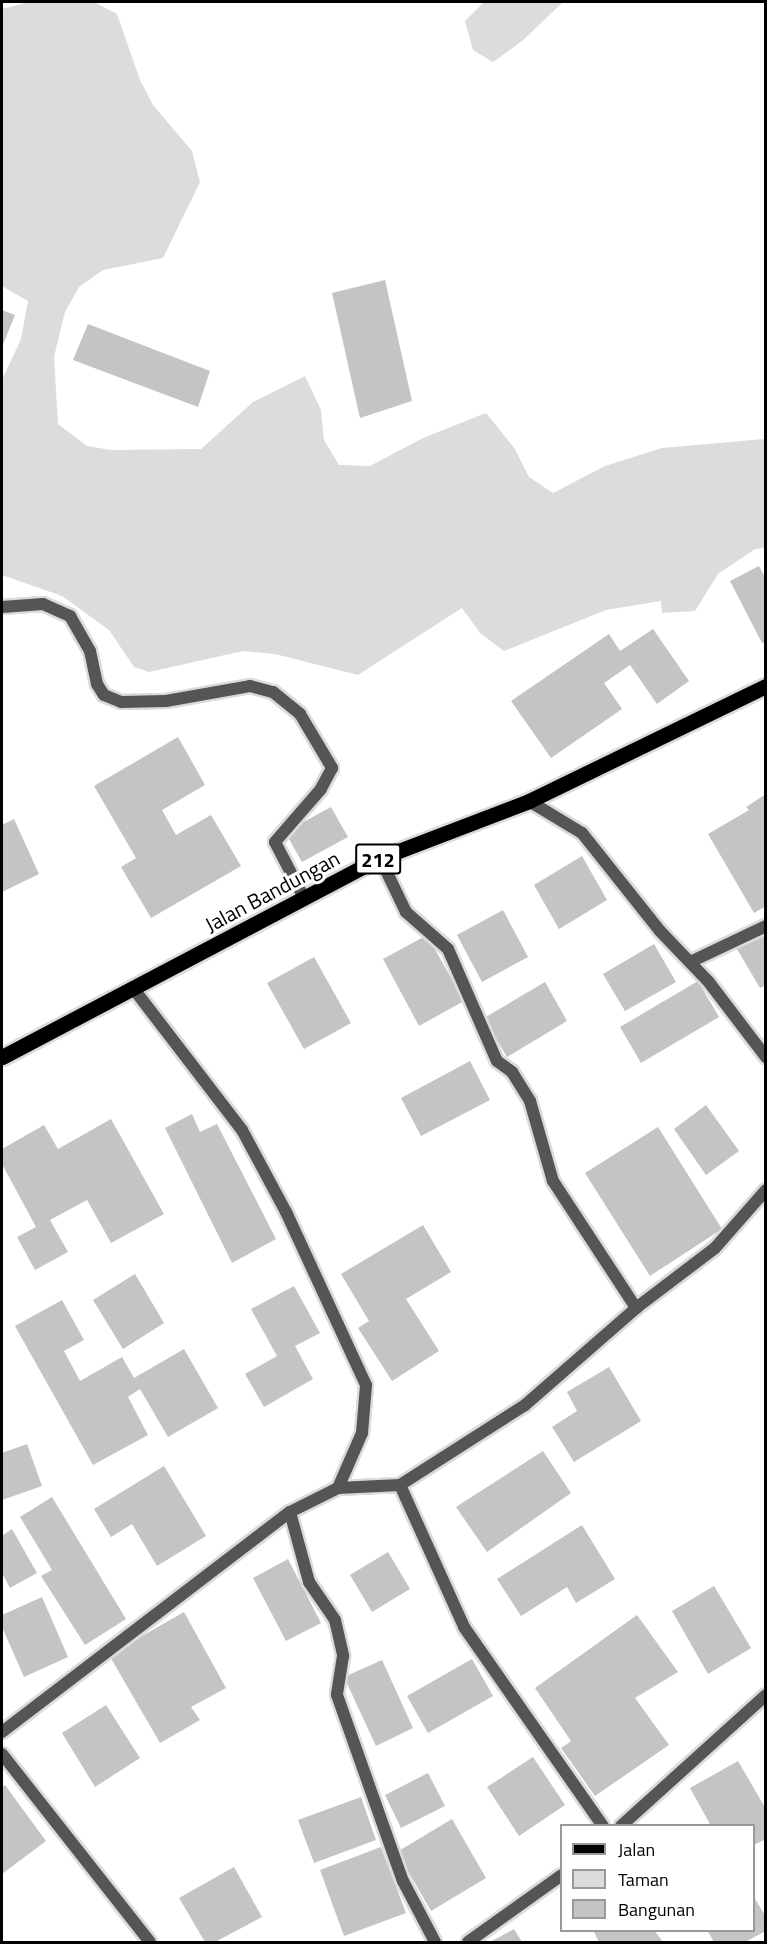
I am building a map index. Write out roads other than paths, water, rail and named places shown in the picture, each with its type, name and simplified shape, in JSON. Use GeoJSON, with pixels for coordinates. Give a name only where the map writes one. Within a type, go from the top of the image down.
{"type":"FeatureCollection","features":[{"type":"Feature","properties":{"kind":"main road","name":"Jalan Bandungan"},"geometry":{"type":"LineString","coordinates":[[2,1057],[380,858],[529,801],[765,686]]}},
{"type":"Feature","properties":{"kind":"street"},"geometry":{"type":"LineString","coordinates":[[2,607],[43,604],[70,616],[90,651],[97,684],[104,695],[121,702],[166,701],[250,686],[273,692],[300,714],[332,768],[321,789],[275,842],[304,898]]}},
{"type":"Feature","properties":{"kind":"street"},"geometry":{"type":"LineString","coordinates":[[529,801],[582,833],[617,880],[690,962],[765,1057]]}},
{"type":"Feature","properties":{"kind":"street"},"geometry":{"type":"LineString","coordinates":[[380,858],[406,912],[448,949],[497,1061],[512,1072],[530,1101],[553,1181],[636,1308]]}},
{"type":"Feature","properties":{"kind":"street"},"geometry":{"type":"LineString","coordinates":[[690,962],[765,926]]}},
{"type":"Feature","properties":{"kind":"street"},"geometry":{"type":"LineString","coordinates":[[133,988],[242,1130],[286,1212],[366,1385],[362,1433],[338,1488]]}},
{"type":"Feature","properties":{"kind":"street"},"geometry":{"type":"LineString","coordinates":[[2,1732],[291,1512],[338,1488],[400,1485],[525,1405],[636,1308],[715,1248],[765,1190]]}},
{"type":"Feature","properties":{"kind":"street"},"geometry":{"type":"LineString","coordinates":[[400,1485],[464,1627],[602,1824]]}},
{"type":"Feature","properties":{"kind":"street"},"geometry":{"type":"LineString","coordinates":[[291,1512],[309,1582],[335,1620],[343,1656],[337,1695],[403,1881],[435,1942]]}},
{"type":"Feature","properties":{"kind":"street"},"geometry":{"type":"LineString","coordinates":[[623,1824],[765,1695]]}},
{"type":"Feature","properties":{"kind":"street"},"geometry":{"type":"LineString","coordinates":[[2,1754],[150,1942]]}},
{"type":"Feature","properties":{"kind":"street"},"geometry":{"type":"LineString","coordinates":[[468,1942],[560,1876]]}}]}
